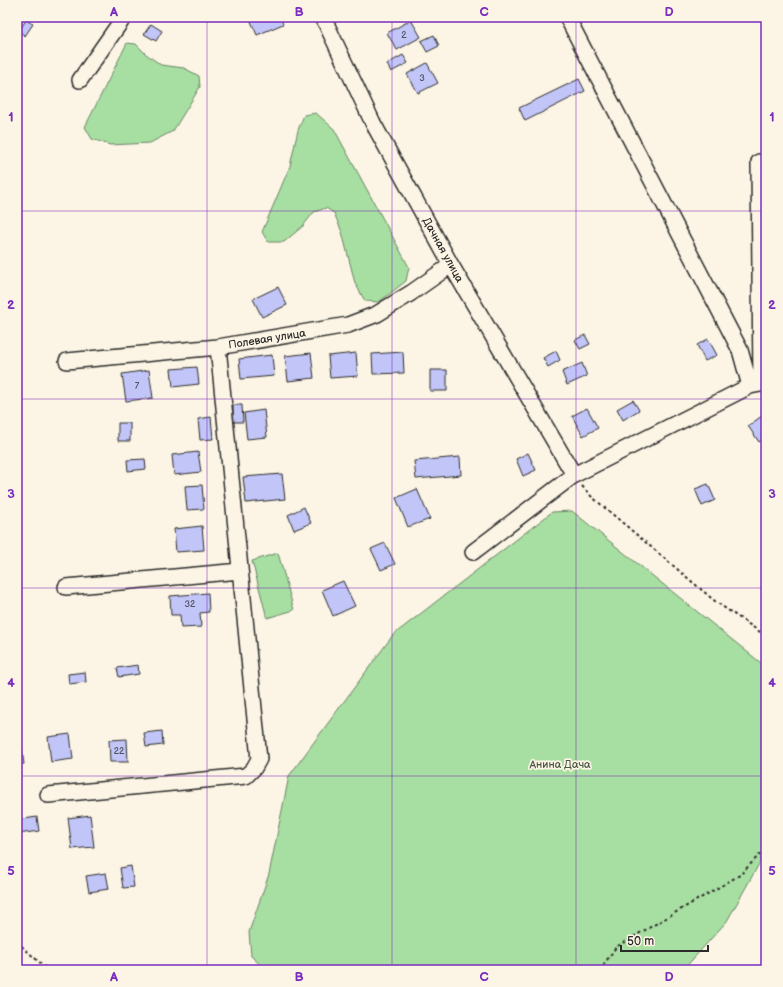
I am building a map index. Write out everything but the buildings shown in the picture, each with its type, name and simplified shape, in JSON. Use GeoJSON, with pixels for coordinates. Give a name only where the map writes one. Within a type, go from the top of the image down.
{"type":"FeatureCollection","features":[{"type":"Feature","properties":{"kind":"street"},"geometry":{"type":"LineString","coordinates":[[80,80],[124,17]]}},
{"type":"Feature","properties":{"kind":"street","name":"Дачная улица"},"geometry":{"type":"LineString","coordinates":[[323,17],[373,123],[451,265],[574,475]]}},
{"type":"Feature","properties":{"kind":"street"},"geometry":{"type":"LineString","coordinates":[[567,17],[759,384]]}},
{"type":"Feature","properties":{"kind":"street"},"geometry":{"type":"LineString","coordinates":[[759,162],[759,384]]}},
{"type":"Feature","properties":{"kind":"street","name":"Полевая улица"},"geometry":{"type":"LineString","coordinates":[[67,361],[218,347],[348,325],[377,314],[411,293],[451,265]]}},
{"type":"Feature","properties":{"kind":"street"},"geometry":{"type":"LineString","coordinates":[[48,795],[246,776],[254,768],[259,759],[218,347]]}},
{"type":"Feature","properties":{"kind":"street"},"geometry":{"type":"LineString","coordinates":[[473,552],[574,475],[759,384]]}},
{"type":"Feature","properties":{"kind":"street"},"geometry":{"type":"LineString","coordinates":[[66,587],[240,571]]}},
{"type":"Feature","properties":{"kind":"path"},"geometry":{"type":"LineString","coordinates":[[574,475],[591,496],[716,602],[766,636]]}},
{"type":"Feature","properties":{"kind":"path"},"geometry":{"type":"LineString","coordinates":[[600,970],[616,947],[740,875],[766,848]]}},
{"type":"Feature","properties":{"kind":"path"},"geometry":{"type":"LineString","coordinates":[[17,942],[48,970]]}},
{"type":"Feature","properties":{"kind":"green space"},"geometry":{"type":"Polygon","coordinates":[[[127,43],[136,44],[146,54],[161,65],[184,68],[199,76],[200,87],[173,131],[150,143],[110,145],[92,139],[85,127],[127,43]]]}},
{"type":"Feature","properties":{"kind":"green space"},"geometry":{"type":"Polygon","coordinates":[[[316,113],[334,129],[409,267],[406,281],[379,302],[365,301],[355,283],[342,232],[334,213],[326,208],[314,212],[303,226],[284,242],[268,242],[262,232],[290,166],[298,130],[304,115],[316,113]]]}},
{"type":"Feature","properties":{"kind":"green space","name":"Анина Дача"},"geometry":{"type":"Polygon","coordinates":[[[572,511],[766,667],[766,838],[759,864],[727,921],[683,970],[266,970],[251,956],[249,932],[269,874],[289,776],[393,635],[552,512],[572,511]]]}},
{"type":"Feature","properties":{"kind":"green space"},"geometry":{"type":"Polygon","coordinates":[[[278,553],[294,610],[267,618],[252,561],[278,553]]]}}]}
